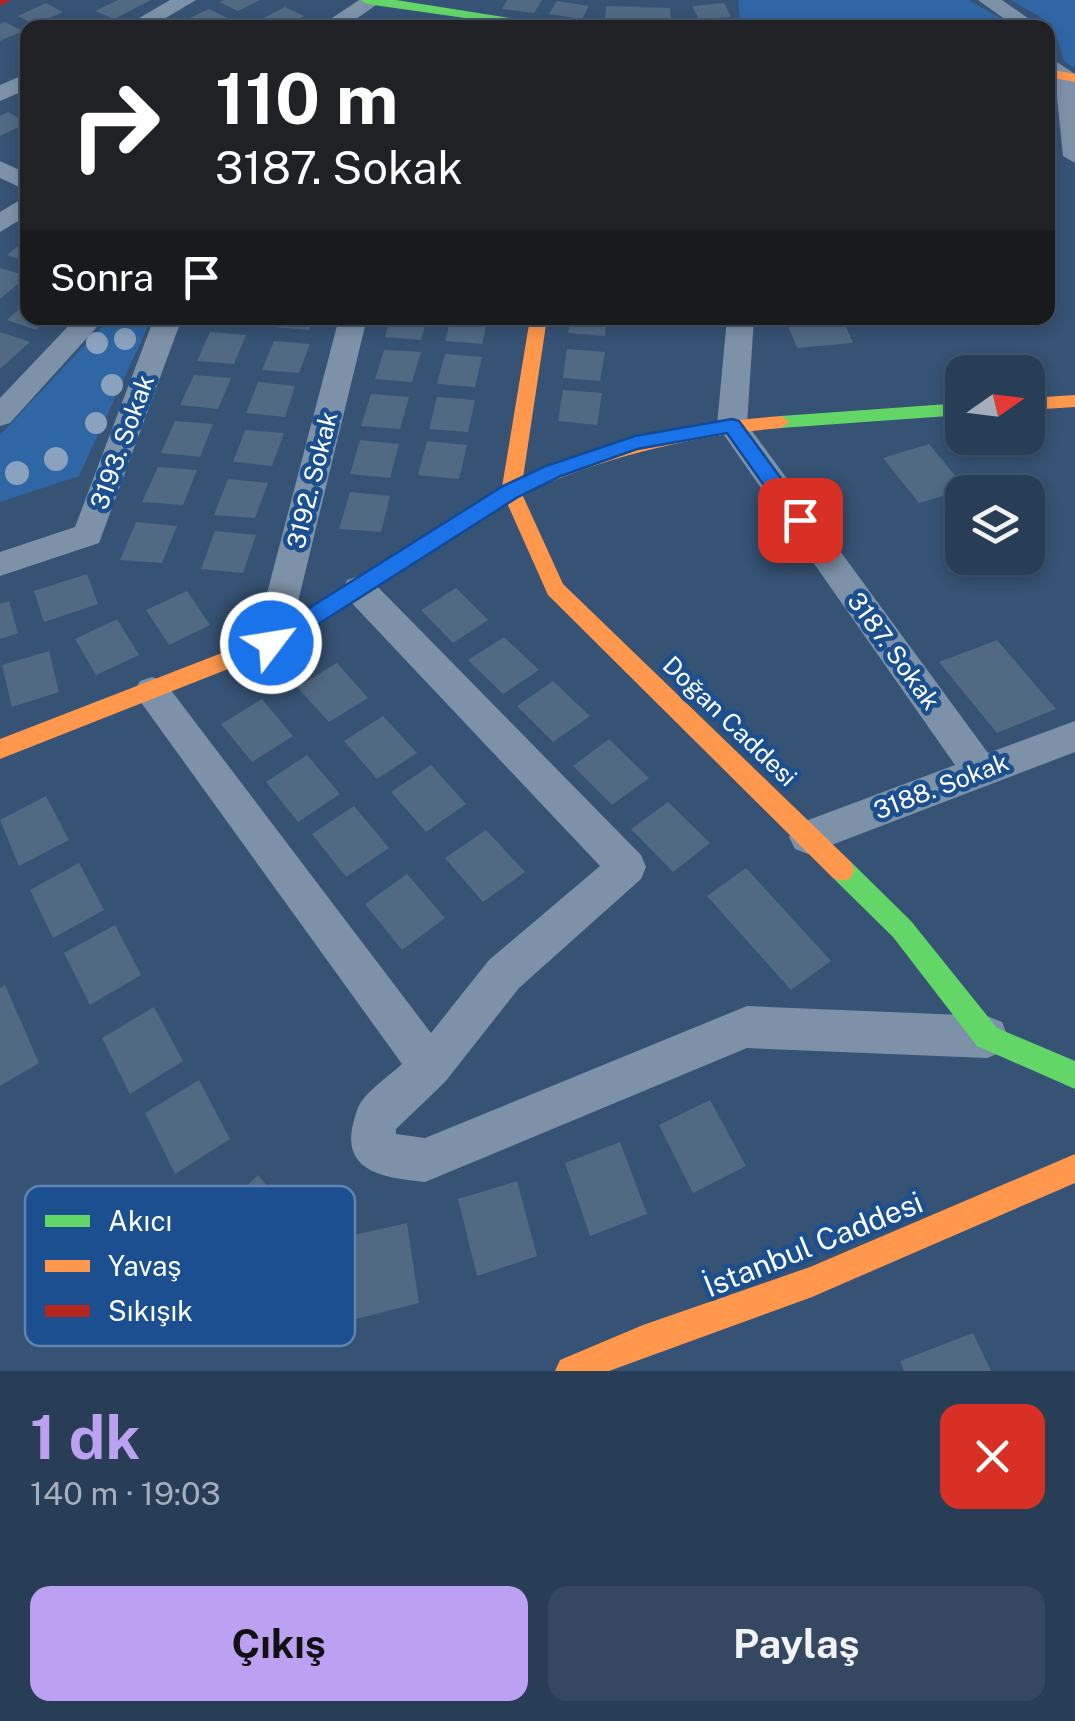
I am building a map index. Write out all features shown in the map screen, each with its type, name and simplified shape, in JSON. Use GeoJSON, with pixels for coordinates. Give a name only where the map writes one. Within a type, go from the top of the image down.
{"type":"FeatureCollection","features":[{"type":"Feature","properties":{"kind":"street"},"geometry":{"type":"LineString","coordinates":[[147,20],[186,0]]}},
{"type":"Feature","properties":{"kind":"street"},"geometry":{"type":"LineString","coordinates":[[988,0],[1019,20]]}},
{"type":"Feature","properties":{"kind":"street"},"geometry":{"type":"LineString","coordinates":[[339,20],[370,1],[488,20]]}},
{"type":"Feature","properties":{"kind":"street"},"geometry":{"type":"LineString","coordinates":[[1059,73],[1075,156]]}},
{"type":"Feature","properties":{"kind":"street"},"geometry":{"type":"LineString","coordinates":[[0,224],[20,208]]}},
{"type":"Feature","properties":{"kind":"street"},"geometry":{"type":"LineString","coordinates":[[0,416],[84,325]]}},
{"type":"Feature","properties":{"kind":"street","name":"3193. Sokak"},"geometry":{"type":"LineString","coordinates":[[0,564],[88,535],[165,325]]}},
{"type":"Feature","properties":{"kind":"street","name":"3192. Sokak"},"geometry":{"type":"LineString","coordinates":[[271,643],[351,325]]}},
{"type":"Feature","properties":{"kind":"street"},"geometry":{"type":"LineString","coordinates":[[510,492],[537,325]]}},
{"type":"Feature","properties":{"kind":"street"},"geometry":{"type":"LineString","coordinates":[[732,425],[739,325]]}},
{"type":"Feature","properties":{"kind":"street"},"geometry":{"type":"LineString","coordinates":[[1045,403],[1075,401]]}},
{"type":"Feature","properties":{"kind":"street"},"geometry":{"type":"LineString","coordinates":[[0,749],[271,643],[510,492],[554,471],[635,443],[732,425],[945,410]]}},
{"type":"Feature","properties":{"kind":"street","name":"3187. Sokak"},"geometry":{"type":"LineString","coordinates":[[732,425],[979,770]]}},
{"type":"Feature","properties":{"kind":"street","name":"Doğan Caddesi"},"geometry":{"type":"LineString","coordinates":[[510,492],[554,589],[902,929],[988,1037],[1075,1075]]}},
{"type":"Feature","properties":{"kind":"street"},"geometry":{"type":"LineString","coordinates":[[359,589],[627,866],[504,974],[430,1067],[377,1117],[371,1142],[387,1155],[425,1160],[746,1027],[988,1037]]}},
{"type":"Feature","properties":{"kind":"street"},"geometry":{"type":"LineString","coordinates":[[152,692],[430,1067]]}},
{"type":"Feature","properties":{"kind":"street","name":"3188. Sokak"},"geometry":{"type":"LineString","coordinates":[[808,837],[1075,736]]}},
{"type":"Feature","properties":{"kind":"street","name":"İstanbul Caddesi"},"geometry":{"type":"LineString","coordinates":[[571,1371],[643,1341],[812,1282],[1075,1168]]}},
{"type":"Feature","properties":{"kind":"shaded area"},"geometry":{"type":"Polygon","coordinates":[[[738,0],[968,0],[1004,20],[770,18],[740,20],[738,0]]]}},
{"type":"Feature","properties":{"kind":"shaded area"},"geometry":{"type":"Polygon","coordinates":[[[1011,0],[1075,0],[1075,68],[1064,61],[1055,20],[1045,20],[1011,0]]]}},
{"type":"Feature","properties":{"kind":"shaded area"},"geometry":{"type":"Polygon","coordinates":[[[103,325],[149,325],[79,476],[0,502],[0,435],[103,325]]]}},
{"type":"Feature","properties":{"kind":"building"},"geometry":{"type":"Polygon","coordinates":[[[118,0],[151,0],[114,19],[95,11],[118,0]]]}},
{"type":"Feature","properties":{"kind":"building"},"geometry":{"type":"Polygon","coordinates":[[[260,0],[238,11],[219,2],[260,0]]]}},
{"type":"Feature","properties":{"kind":"building"},"geometry":{"type":"Polygon","coordinates":[[[507,0],[542,0],[534,13],[502,9],[507,0]]]}},
{"type":"Feature","properties":{"kind":"building"},"geometry":{"type":"Polygon","coordinates":[[[557,1],[589,6],[582,19],[549,14],[557,1]]]}},
{"type":"Feature","properties":{"kind":"building"},"geometry":{"type":"Polygon","coordinates":[[[46,3],[63,12],[46,20],[18,16],[46,3]]]}},
{"type":"Feature","properties":{"kind":"building"},"geometry":{"type":"Polygon","coordinates":[[[724,3],[731,17],[699,19],[692,6],[724,3]]]}},
{"type":"Feature","properties":{"kind":"building"},"geometry":{"type":"Polygon","coordinates":[[[606,6],[670,8],[671,20],[605,19],[606,6]]]}},
{"type":"Feature","properties":{"kind":"building"},"geometry":{"type":"Polygon","coordinates":[[[285,7],[304,16],[297,20],[260,20],[285,7]]]}},
{"type":"Feature","properties":{"kind":"building"},"geometry":{"type":"Polygon","coordinates":[[[209,9],[227,18],[223,20],[185,20],[209,9]]]}},
{"type":"Feature","properties":{"kind":"building"},"geometry":{"type":"Polygon","coordinates":[[[5,22],[20,32],[0,41],[0,24],[5,22]]]}},
{"type":"Feature","properties":{"kind":"building"},"geometry":{"type":"Polygon","coordinates":[[[8,112],[20,119],[20,126],[0,136],[0,116],[8,112]]]}},
{"type":"Feature","properties":{"kind":"building"},"geometry":{"type":"Polygon","coordinates":[[[20,244],[20,259],[7,255],[20,244]]]}},
{"type":"Feature","properties":{"kind":"building"},"geometry":{"type":"Polygon","coordinates":[[[0,268],[20,274],[20,282],[0,299],[0,268]]]}},
{"type":"Feature","properties":{"kind":"building"},"geometry":{"type":"Polygon","coordinates":[[[20,308],[20,324],[7,320],[20,308]]]}},
{"type":"Feature","properties":{"kind":"building"},"geometry":{"type":"Polygon","coordinates":[[[274,325],[311,325],[309,330],[274,325]]]}},
{"type":"Feature","properties":{"kind":"building"},"geometry":{"type":"Polygon","coordinates":[[[388,325],[425,325],[421,340],[385,337],[388,325]]]}},
{"type":"Feature","properties":{"kind":"building"},"geometry":{"type":"Polygon","coordinates":[[[449,325],[486,325],[482,344],[445,341],[449,325]]]}},
{"type":"Feature","properties":{"kind":"building"},"geometry":{"type":"Polygon","coordinates":[[[569,325],[606,325],[605,336],[568,333],[569,325]]]}},
{"type":"Feature","properties":{"kind":"building"},"geometry":{"type":"Polygon","coordinates":[[[788,325],[845,325],[853,343],[797,348],[788,325]]]}},
{"type":"Feature","properties":{"kind":"building"},"geometry":{"type":"Polygon","coordinates":[[[0,332],[30,342],[0,369],[0,332]]]}},
{"type":"Feature","properties":{"kind":"building"},"geometry":{"type":"Polygon","coordinates":[[[210,332],[246,335],[234,364],[197,361],[210,332]]]}},
{"type":"Feature","properties":{"kind":"building"},"geometry":{"type":"Polygon","coordinates":[[[274,341],[310,344],[299,373],[262,370],[274,341]]]}},
{"type":"Feature","properties":{"kind":"building"},"geometry":{"type":"Polygon","coordinates":[[[567,349],[605,352],[600,381],[563,378],[567,349]]]}},
{"type":"Feature","properties":{"kind":"building"},"geometry":{"type":"Polygon","coordinates":[[[384,350],[421,352],[412,382],[375,379],[384,350]]]}},
{"type":"Feature","properties":{"kind":"building"},"geometry":{"type":"Polygon","coordinates":[[[445,354],[482,357],[475,387],[437,384],[445,354]]]}},
{"type":"Feature","properties":{"kind":"building"},"geometry":{"type":"Polygon","coordinates":[[[194,375],[231,378],[218,409],[180,405],[194,375]]]}},
{"type":"Feature","properties":{"kind":"building"},"geometry":{"type":"Polygon","coordinates":[[[258,382],[295,386],[285,417],[246,413],[258,382]]]}},
{"type":"Feature","properties":{"kind":"building"},"geometry":{"type":"Polygon","coordinates":[[[563,390],[602,393],[597,425],[558,421],[563,390]]]}},
{"type":"Feature","properties":{"kind":"building"},"geometry":{"type":"Polygon","coordinates":[[[371,394],[409,397],[400,429],[361,426],[371,394]]]}},
{"type":"Feature","properties":{"kind":"building"},"geometry":{"type":"Polygon","coordinates":[[[437,397],[475,400],[468,432],[429,429],[437,397]]]}},
{"type":"Feature","properties":{"kind":"building"},"geometry":{"type":"Polygon","coordinates":[[[175,421],[213,424],[200,457],[161,453],[175,421]]]}},
{"type":"Feature","properties":{"kind":"building"},"geometry":{"type":"Polygon","coordinates":[[[245,430],[284,433],[272,466],[233,462],[245,430]]]}},
{"type":"Feature","properties":{"kind":"building"},"geometry":{"type":"Polygon","coordinates":[[[360,440],[399,444],[390,478],[350,474],[360,440]]]}},
{"type":"Feature","properties":{"kind":"building"},"geometry":{"type":"Polygon","coordinates":[[[427,441],[467,445],[459,479],[418,475],[427,441]]]}},
{"type":"Feature","properties":{"kind":"building"},"geometry":{"type":"Polygon","coordinates":[[[929,444],[954,475],[945,475],[945,495],[919,503],[883,458],[929,444]]]}},
{"type":"Feature","properties":{"kind":"building"},"geometry":{"type":"Polygon","coordinates":[[[158,467],[197,470],[183,505],[142,502],[158,467]]]}},
{"type":"Feature","properties":{"kind":"building"},"geometry":{"type":"Polygon","coordinates":[[[228,479],[268,483],[255,518],[214,515],[228,479]]]}},
{"type":"Feature","properties":{"kind":"building"},"geometry":{"type":"Polygon","coordinates":[[[350,492],[390,496],[381,532],[339,529],[350,492]]]}},
{"type":"Feature","properties":{"kind":"building"},"geometry":{"type":"Polygon","coordinates":[[[136,522],[177,526],[162,563],[120,560],[136,522]]]}},
{"type":"Feature","properties":{"kind":"building"},"geometry":{"type":"Polygon","coordinates":[[[215,531],[256,535],[243,573],[201,569],[215,531]]]}},
{"type":"Feature","properties":{"kind":"building"},"geometry":{"type":"Polygon","coordinates":[[[87,574],[98,604],[44,622],[34,591],[87,574]]]}},
{"type":"Feature","properties":{"kind":"building"},"geometry":{"type":"Polygon","coordinates":[[[456,588],[488,620],[453,643],[421,610],[456,588]]]}},
{"type":"Feature","properties":{"kind":"building"},"geometry":{"type":"Polygon","coordinates":[[[187,591],[210,625],[169,645],[146,610],[187,591]]]}},
{"type":"Feature","properties":{"kind":"building"},"geometry":{"type":"Polygon","coordinates":[[[9,601],[18,633],[0,639],[0,604],[9,601]]]}},
{"type":"Feature","properties":{"kind":"building"},"geometry":{"type":"Polygon","coordinates":[[[117,619],[139,655],[96,675],[75,639],[117,619]]]}},
{"type":"Feature","properties":{"kind":"building"},"geometry":{"type":"Polygon","coordinates":[[[504,637],[539,670],[503,694],[468,660],[504,637]]]}},
{"type":"Feature","properties":{"kind":"building"},"geometry":{"type":"Polygon","coordinates":[[[997,640],[1056,709],[997,733],[939,662],[997,640]]]}},
{"type":"Feature","properties":{"kind":"building"},"geometry":{"type":"Polygon","coordinates":[[[49,651],[59,692],[12,707],[2,665],[49,651]]]}},
{"type":"Feature","properties":{"kind":"building"},"geometry":{"type":"Polygon","coordinates":[[[337,663],[368,698],[329,722],[297,687],[337,663]]]}},
{"type":"Feature","properties":{"kind":"building"},"geometry":{"type":"Polygon","coordinates":[[[553,681],[590,716],[553,742],[517,706],[553,681]]]}},
{"type":"Feature","properties":{"kind":"building"},"geometry":{"type":"Polygon","coordinates":[[[262,699],[293,736],[252,762],[221,724],[262,699]]]}},
{"type":"Feature","properties":{"kind":"building"},"geometry":{"type":"Polygon","coordinates":[[[383,716],[417,753],[377,779],[344,741],[383,716]]]}},
{"type":"Feature","properties":{"kind":"building"},"geometry":{"type":"Polygon","coordinates":[[[609,739],[649,778],[612,805],[573,766],[609,739]]]}},
{"type":"Feature","properties":{"kind":"building"},"geometry":{"type":"Polygon","coordinates":[[[307,755],[340,794],[298,822],[266,782],[307,755]]]}},
{"type":"Feature","properties":{"kind":"building"},"geometry":{"type":"Polygon","coordinates":[[[431,765],[466,804],[426,832],[391,792],[431,765]]]}},
{"type":"Feature","properties":{"kind":"building"},"geometry":{"type":"Polygon","coordinates":[[[46,796],[69,840],[19,866],[0,820],[46,796]]]}},
{"type":"Feature","properties":{"kind":"building"},"geometry":{"type":"Polygon","coordinates":[[[668,802],[710,843],[673,872],[631,829],[668,802]]]}},
{"type":"Feature","properties":{"kind":"building"},"geometry":{"type":"Polygon","coordinates":[[[354,806],[389,848],[346,877],[312,834],[354,806]]]}},
{"type":"Feature","properties":{"kind":"building"},"geometry":{"type":"Polygon","coordinates":[[[486,830],[525,872],[483,902],[445,858],[486,830]]]}},
{"type":"Feature","properties":{"kind":"building"},"geometry":{"type":"Polygon","coordinates":[[[79,863],[104,910],[53,938],[30,890],[79,863]]]}},
{"type":"Feature","properties":{"kind":"building"},"geometry":{"type":"Polygon","coordinates":[[[746,868],[831,961],[791,990],[707,896],[746,868]]]}},
{"type":"Feature","properties":{"kind":"building"},"geometry":{"type":"Polygon","coordinates":[[[407,874],[445,918],[402,950],[365,904],[407,874]]]}},
{"type":"Feature","properties":{"kind":"building"},"geometry":{"type":"Polygon","coordinates":[[[115,925],[141,975],[90,1005],[64,953],[115,925]]]}},
{"type":"Feature","properties":{"kind":"building"},"geometry":{"type":"Polygon","coordinates":[[[5,985],[39,1063],[0,1086],[0,988],[5,985]]]}},
{"type":"Feature","properties":{"kind":"building"},"geometry":{"type":"Polygon","coordinates":[[[154,1007],[183,1061],[130,1094],[102,1038],[154,1007]]]}},
{"type":"Feature","properties":{"kind":"building"},"geometry":{"type":"Polygon","coordinates":[[[199,1080],[230,1139],[175,1174],[145,1113],[199,1080]]]}},
{"type":"Feature","properties":{"kind":"building"},"geometry":{"type":"Polygon","coordinates":[[[710,1100],[746,1166],[693,1193],[659,1125],[710,1100]]]}},
{"type":"Feature","properties":{"kind":"building"},"geometry":{"type":"Polygon","coordinates":[[[620,1142],[647,1214],[590,1236],[565,1163],[620,1142]]]}},
{"type":"Feature","properties":{"kind":"building"},"geometry":{"type":"Polygon","coordinates":[[[258,1175],[267,1186],[246,1186],[258,1175]]]}},
{"type":"Feature","properties":{"kind":"building"},"geometry":{"type":"Polygon","coordinates":[[[517,1181],[537,1256],[477,1276],[458,1199],[517,1181]]]}},
{"type":"Feature","properties":{"kind":"building"},"geometry":{"type":"Polygon","coordinates":[[[407,1223],[419,1303],[356,1319],[355,1235],[407,1223]]]}},
{"type":"Feature","properties":{"kind":"building"},"geometry":{"type":"Polygon","coordinates":[[[973,1333],[991,1371],[904,1371],[900,1361],[973,1333]]]}},
{"type":"Feature","properties":{"kind":"traffic: fast"},"geometry":{"type":"LineString","coordinates":[[367,0],[510,20]]}},
{"type":"Feature","properties":{"kind":"traffic: fast"},"geometry":{"type":"LineString","coordinates":[[781,422],[945,410]]}},
{"type":"Feature","properties":{"kind":"traffic: fast"},"geometry":{"type":"LineString","coordinates":[[842,870],[902,929],[987,1037],[1075,1075]]}},
{"type":"Feature","properties":{"kind":"traffic: slow"},"geometry":{"type":"LineString","coordinates":[[1055,74],[1075,78]]}},
{"type":"Feature","properties":{"kind":"traffic: slow"},"geometry":{"type":"LineString","coordinates":[[537,325],[511,491],[555,589],[842,870]]}},
{"type":"Feature","properties":{"kind":"traffic: slow"},"geometry":{"type":"LineString","coordinates":[[1045,403],[1075,401]]}},
{"type":"Feature","properties":{"kind":"traffic: slow"},"geometry":{"type":"LineString","coordinates":[[0,749],[271,643],[511,491],[543,477],[643,443],[781,422]]}},
{"type":"Feature","properties":{"kind":"traffic: slow"},"geometry":{"type":"LineString","coordinates":[[571,1371],[643,1341],[812,1282],[1075,1168]]}},
{"type":"Feature","properties":{"kind":"traffic: jam"},"geometry":{"type":"LineString","coordinates":[[0,2],[4,0]]}},
{"type":"Feature","properties":{"kind":"route"},"geometry":{"type":"LineString","coordinates":[[271,643],[510,492],[554,471],[635,443],[732,425],[800,520]]}}]}
